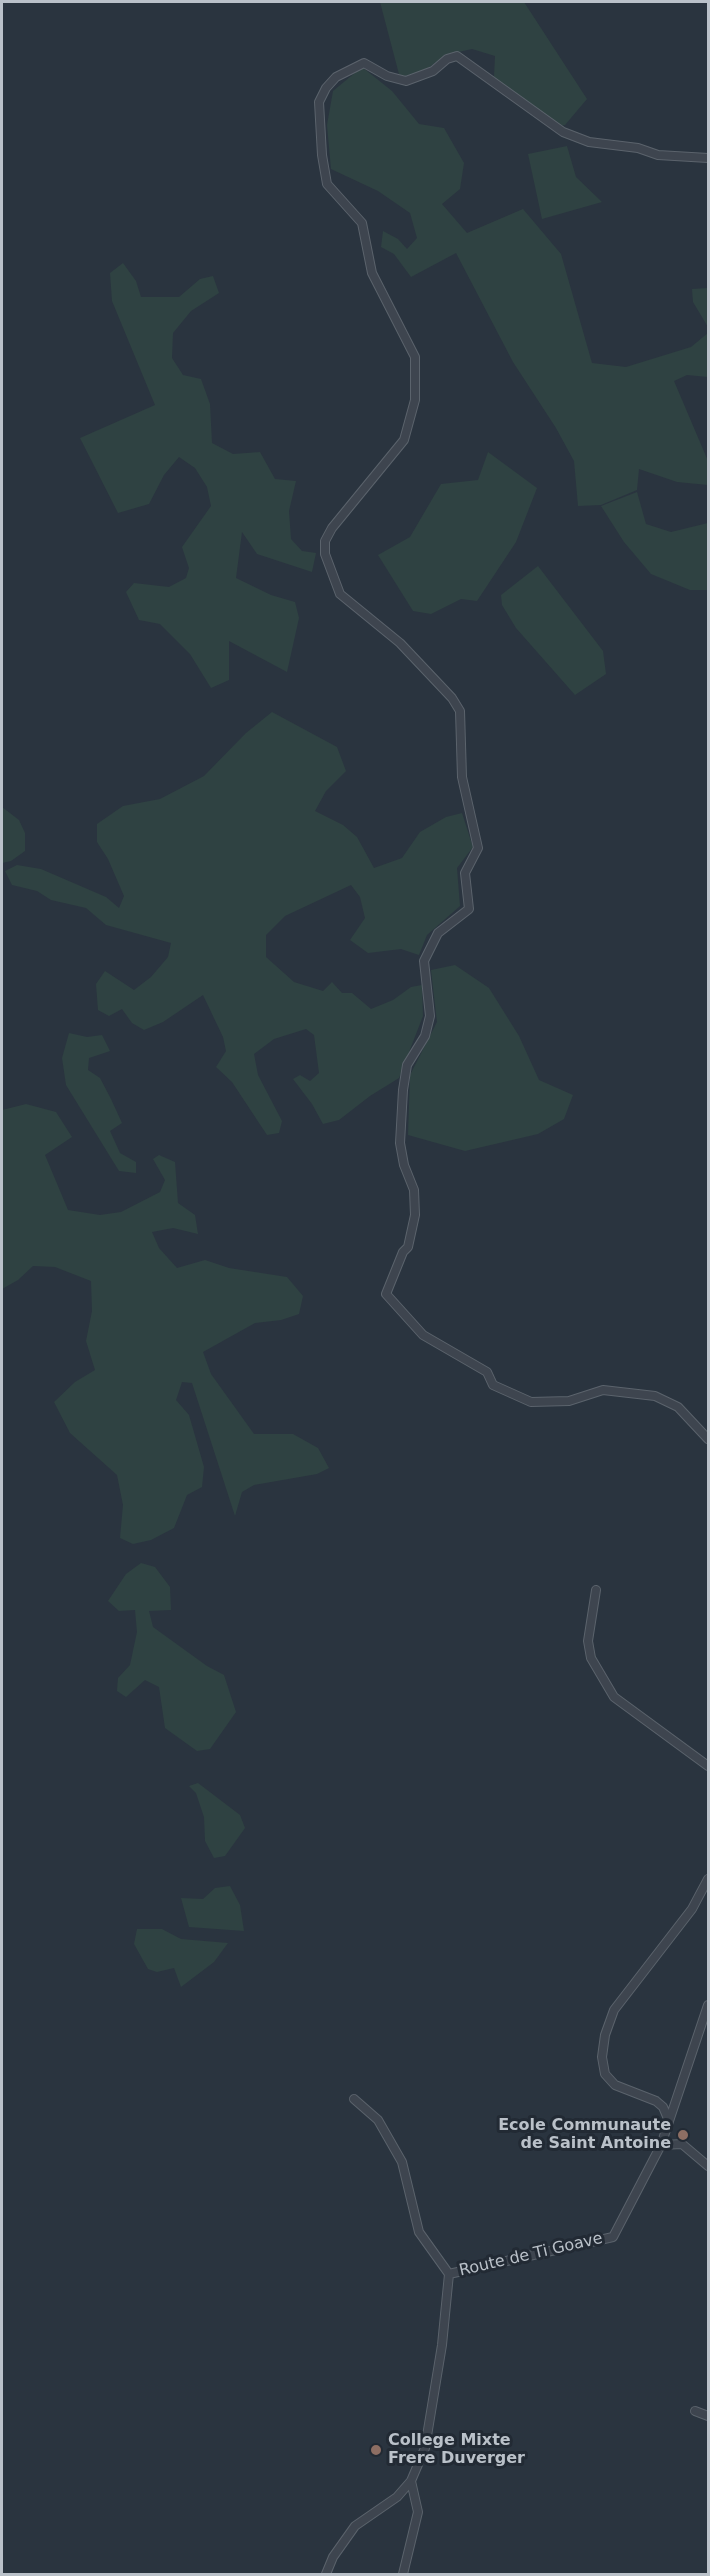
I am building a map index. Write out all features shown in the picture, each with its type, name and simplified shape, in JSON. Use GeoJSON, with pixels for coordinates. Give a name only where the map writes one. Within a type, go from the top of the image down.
{"type":"FeatureCollection","features":[{"type":"Feature","properties":{"kind":"street"},"geometry":{"type":"LineString","coordinates":[[708,158],[658,155],[638,148],[589,142],[563,132],[457,56],[447,58],[433,71],[406,81],[387,76],[364,63],[336,77],[326,88],[319,102],[322,155],[327,184],[362,223],[372,273],[415,357],[415,400],[404,440],[332,528],[325,541],[325,554],[340,594],[400,643],[452,698],[460,711],[462,777],[478,848],[465,873],[469,909],[438,933],[424,961],[430,1016],[425,1036],[407,1065],[400,1143],[404,1165],[414,1190],[415,1215],[408,1247],[403,1251],[386,1294],[423,1335],[487,1372],[493,1385],[531,1402],[569,1401],[603,1390],[655,1396],[678,1407],[708,1440]]}},
{"type":"Feature","properties":{"kind":"street"},"geometry":{"type":"LineString","coordinates":[[596,1590],[588,1641],[591,1658],[614,1697],[708,1766]]}},
{"type":"Feature","properties":{"kind":"street"},"geometry":{"type":"LineString","coordinates":[[669,2121],[663,2107],[656,2101],[615,2085],[605,2074],[602,2057],[605,2035],[614,2010],[692,1909],[708,1879]]}},
{"type":"Feature","properties":{"kind":"street","name":"Route de Ti Goave"},"geometry":{"type":"LineString","coordinates":[[449,2274],[613,2236],[661,2145],[708,2005]]}},
{"type":"Feature","properties":{"kind":"street"},"geometry":{"type":"LineString","coordinates":[[326,2574],[333,2557],[355,2526],[397,2497],[411,2481],[425,2448],[442,2345],[449,2274],[419,2232],[402,2162],[378,2120],[354,2099]]}},
{"type":"Feature","properties":{"kind":"street"},"geometry":{"type":"LineString","coordinates":[[661,2145],[682,2144],[708,2166]]}},
{"type":"Feature","properties":{"kind":"street"},"geometry":{"type":"LineString","coordinates":[[695,2410],[708,2416]]}},
{"type":"Feature","properties":{"kind":"street"},"geometry":{"type":"LineString","coordinates":[[403,2574],[418,2512],[411,2481]]}},
{"type":"Feature","properties":{"kind":"shaded area"},"geometry":{"type":"Polygon","coordinates":[[[380,2],[524,2],[587,99],[565,125],[560,126],[494,77],[495,56],[472,49],[445,55],[427,69],[400,78],[380,2]]]}},
{"type":"Feature","properties":{"kind":"shaded area"},"geometry":{"type":"Polygon","coordinates":[[[362,67],[392,91],[419,124],[444,128],[464,163],[460,189],[442,204],[467,233],[523,209],[561,254],[592,363],[626,367],[691,347],[708,333],[708,377],[687,375],[674,381],[708,461],[708,485],[677,482],[639,469],[637,490],[601,505],[578,506],[574,461],[556,428],[513,362],[456,253],[411,277],[394,254],[381,247],[383,231],[398,239],[407,249],[417,238],[410,213],[378,191],[331,169],[327,125],[333,91],[362,67]]]}},
{"type":"Feature","properties":{"kind":"shaded area"},"geometry":{"type":"Polygon","coordinates":[[[567,146],[576,177],[602,202],[542,219],[528,154],[567,146]]]}},
{"type":"Feature","properties":{"kind":"shaded area"},"geometry":{"type":"Polygon","coordinates":[[[123,263],[136,281],[141,297],[179,297],[200,279],[213,276],[219,293],[191,311],[173,333],[172,358],[183,375],[201,379],[210,404],[212,443],[233,454],[260,452],[275,479],[296,481],[289,511],[291,539],[302,551],[316,553],[312,572],[257,554],[242,532],[236,578],[271,595],[295,602],[299,618],[287,672],[229,641],[229,680],[211,688],[190,654],[160,624],[139,620],[126,592],[134,583],[169,587],[186,578],[189,568],[182,547],[211,506],[207,487],[195,468],[179,457],[164,475],[149,504],[118,513],[80,438],[155,405],[112,301],[110,273],[123,263]]]}},
{"type":"Feature","properties":{"kind":"shaded area"},"geometry":{"type":"Polygon","coordinates":[[[708,288],[708,327],[693,302],[692,289],[708,288]]]}},
{"type":"Feature","properties":{"kind":"shaded area"},"geometry":{"type":"Polygon","coordinates":[[[488,452],[537,488],[516,542],[477,601],[461,599],[431,614],[413,611],[378,555],[410,537],[441,484],[478,480],[488,452]]]}},
{"type":"Feature","properties":{"kind":"shaded area"},"geometry":{"type":"Polygon","coordinates":[[[637,492],[646,524],[671,532],[708,523],[708,590],[690,590],[651,574],[624,542],[601,506],[637,492]]]}},
{"type":"Feature","properties":{"kind":"shaded area"},"geometry":{"type":"Polygon","coordinates":[[[538,566],[603,651],[606,674],[575,695],[516,628],[502,605],[501,595],[538,566]]]}},
{"type":"Feature","properties":{"kind":"shaded area"},"geometry":{"type":"Polygon","coordinates":[[[272,712],[337,747],[346,771],[326,791],[315,811],[343,825],[357,837],[374,868],[402,858],[420,832],[446,817],[462,813],[473,847],[457,868],[460,906],[427,935],[419,955],[401,949],[368,953],[350,940],[365,918],[360,897],[351,885],[285,916],[266,935],[266,957],[294,982],[323,991],[332,982],[342,993],[352,993],[371,1009],[393,1000],[411,987],[422,985],[423,1016],[399,1078],[370,1096],[339,1120],[323,1124],[312,1104],[293,1079],[300,1075],[310,1081],[319,1073],[314,1035],[306,1029],[274,1039],[254,1054],[258,1075],[282,1121],[279,1133],[267,1135],[232,1082],[216,1067],[226,1051],[223,1037],[203,995],[163,1022],[144,1030],[132,1023],[122,1009],[109,1016],[98,1010],[96,984],[105,971],[134,990],[151,977],[168,957],[171,943],[106,925],[86,908],[51,900],[37,891],[12,885],[5,871],[17,865],[41,869],[106,897],[119,908],[124,896],[108,859],[97,842],[97,824],[123,806],[160,799],[204,776],[246,733],[272,712]]]}},
{"type":"Feature","properties":{"kind":"shaded area"},"geometry":{"type":"Polygon","coordinates":[[[2,807],[19,820],[25,833],[25,851],[11,861],[2,863],[2,807]]]}},
{"type":"Feature","properties":{"kind":"shaded area"},"geometry":{"type":"Polygon","coordinates":[[[455,965],[489,988],[519,1036],[539,1080],[573,1095],[564,1119],[538,1134],[465,1151],[408,1135],[410,1075],[437,1022],[431,970],[455,965]]]}},
{"type":"Feature","properties":{"kind":"shaded area"},"geometry":{"type":"Polygon","coordinates":[[[69,1033],[87,1037],[102,1035],[110,1051],[89,1058],[88,1070],[100,1078],[111,1099],[122,1123],[110,1131],[120,1153],[136,1162],[136,1173],[119,1171],[66,1085],[62,1058],[69,1033]]]}},
{"type":"Feature","properties":{"kind":"shaded area"},"geometry":{"type":"Polygon","coordinates":[[[26,1104],[56,1112],[72,1137],[45,1155],[68,1210],[100,1215],[121,1212],[160,1192],[165,1180],[153,1159],[159,1155],[175,1162],[178,1203],[195,1215],[198,1234],[173,1228],[152,1232],[159,1248],[177,1268],[205,1260],[229,1268],[287,1277],[303,1296],[299,1314],[281,1320],[255,1323],[203,1352],[211,1374],[254,1434],[293,1434],[318,1448],[329,1468],[317,1474],[254,1485],[242,1492],[235,1516],[192,1383],[182,1382],[176,1400],[189,1415],[204,1467],[202,1487],[187,1495],[174,1528],[151,1540],[133,1544],[120,1538],[123,1505],[117,1475],[70,1433],[54,1402],[75,1382],[95,1370],[86,1341],[92,1311],[91,1281],[55,1267],[33,1266],[18,1280],[2,1289],[2,1110],[26,1104]]]}},
{"type":"Feature","properties":{"kind":"shaded area"},"geometry":{"type":"Polygon","coordinates":[[[141,1563],[155,1567],[170,1587],[171,1610],[149,1611],[153,1627],[207,1666],[224,1675],[236,1712],[210,1749],[197,1751],[165,1728],[159,1687],[145,1680],[126,1697],[117,1691],[118,1678],[130,1665],[137,1632],[135,1610],[119,1611],[108,1601],[126,1574],[141,1563]]]}},
{"type":"Feature","properties":{"kind":"shaded area"},"geometry":{"type":"Polygon","coordinates":[[[198,1783],[240,1815],[245,1828],[225,1856],[214,1858],[205,1841],[204,1817],[196,1793],[189,1786],[198,1783]]]}},
{"type":"Feature","properties":{"kind":"shaded area"},"geometry":{"type":"Polygon","coordinates":[[[230,1886],[240,1905],[244,1931],[189,1927],[181,1898],[203,1899],[215,1888],[230,1886]]]}},
{"type":"Feature","properties":{"kind":"shaded area"},"geometry":{"type":"Polygon","coordinates":[[[137,1929],[162,1929],[181,1939],[228,1943],[214,1962],[181,1987],[174,1968],[157,1972],[148,1969],[134,1944],[137,1929]]]}},
{"type":"Feature","properties":{"kind":"place","name":"Ecole Communaute de Saint Antoine"},"geometry":{"type":"Point","coordinates":[683,2135]}},
{"type":"Feature","properties":{"kind":"place","name":"College Mixte Frere Duverger"},"geometry":{"type":"Point","coordinates":[376,2450]}}]}
